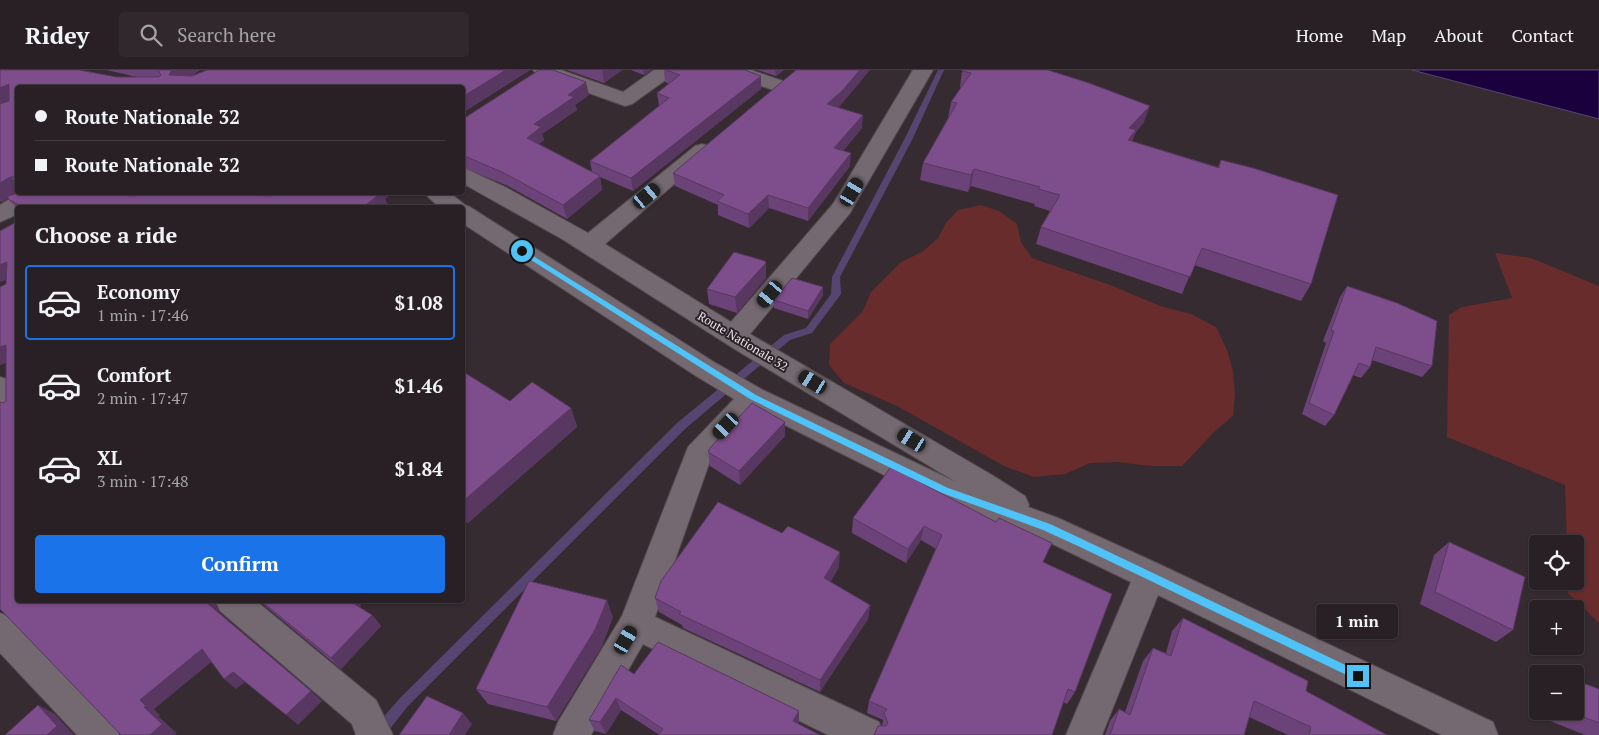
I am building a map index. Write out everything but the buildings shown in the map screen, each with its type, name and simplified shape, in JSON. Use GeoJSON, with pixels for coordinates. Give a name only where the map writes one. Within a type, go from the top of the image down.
{"type":"FeatureCollection","features":[{"type":"Feature","properties":{"kind":"street"},"geometry":{"type":"LineString","coordinates":[[539,74],[625,100],[667,70]]}},
{"type":"Feature","properties":{"kind":"street"},"geometry":{"type":"LineString","coordinates":[[732,70],[778,87]]}},
{"type":"Feature","properties":{"kind":"street"},"geometry":{"type":"LineString","coordinates":[[739,339],[842,208],[924,70]]}},
{"type":"Feature","properties":{"kind":"street"},"geometry":{"type":"LineString","coordinates":[[589,246],[718,137]]}},
{"type":"Feature","properties":{"kind":"street","name":"Route Nationale 32"},"geometry":{"type":"LineString","coordinates":[[465,175],[510,196],[739,339],[962,470],[1047,527]]}},
{"type":"Feature","properties":{"kind":"street"},"geometry":{"type":"LineString","coordinates":[[19,205],[34,195]]}},
{"type":"Feature","properties":{"kind":"street"},"geometry":{"type":"LineString","coordinates":[[438,195],[452,205]]}},
{"type":"Feature","properties":{"kind":"street","name":"Route Nationale 32"},"geometry":{"type":"LineString","coordinates":[[465,214],[705,369],[748,394],[945,491],[1047,527],[1480,735]]}},
{"type":"Feature","properties":{"kind":"street"},"geometry":{"type":"LineString","coordinates":[[0,379],[15,371]]}},
{"type":"Feature","properties":{"kind":"street"},"geometry":{"type":"LineString","coordinates":[[0,387],[15,400]]}},
{"type":"Feature","properties":{"kind":"street"},"geometry":{"type":"LineString","coordinates":[[571,735],[636,624],[698,455],[748,394]]}},
{"type":"Feature","properties":{"kind":"street"},"geometry":{"type":"LineString","coordinates":[[1084,735],[1150,575]]}},
{"type":"Feature","properties":{"kind":"street"},"geometry":{"type":"LineString","coordinates":[[234,603],[369,723]]}},
{"type":"Feature","properties":{"kind":"street"},"geometry":{"type":"LineString","coordinates":[[636,624],[866,735]]}},
{"type":"Feature","properties":{"kind":"street"},"geometry":{"type":"LineString","coordinates":[[0,629],[100,735]]}},
{"type":"Feature","properties":{"kind":"shaded area"},"geometry":{"type":"Polygon","coordinates":[[[1412,70],[1599,70],[1599,119],[1412,70]]]}},
{"type":"Feature","properties":{"kind":"shaded area"},"geometry":{"type":"Polygon","coordinates":[[[981,205],[999,211],[1017,224],[1021,242],[1032,258],[1110,285],[1163,307],[1191,314],[1216,327],[1227,350],[1233,371],[1235,394],[1233,416],[1215,431],[1182,466],[1150,466],[1119,462],[1090,463],[1065,474],[1034,477],[1004,466],[897,406],[844,383],[829,365],[830,344],[863,311],[871,292],[901,262],[922,252],[938,238],[946,223],[958,210],[981,205]]]}},
{"type":"Feature","properties":{"kind":"shaded area"},"geometry":{"type":"Polygon","coordinates":[[[1495,253],[1531,258],[1599,286],[1599,623],[1584,608],[1584,600],[1575,600],[1568,593],[1568,590],[1584,590],[1584,535],[1567,535],[1565,485],[1447,437],[1449,315],[1462,307],[1512,298],[1495,253]]]}},
{"type":"Feature","properties":{"kind":"waterway"},"geometry":{"type":"LineString","coordinates":[[377,735],[404,702],[681,426],[787,337],[809,331],[836,294],[836,277],[909,138],[941,70]]}},
{"type":"Feature","properties":{"kind":"route"},"geometry":{"type":"LineString","coordinates":[[522,251],[705,369],[753,397],[945,491],[1047,527],[1358,676]]}}]}
